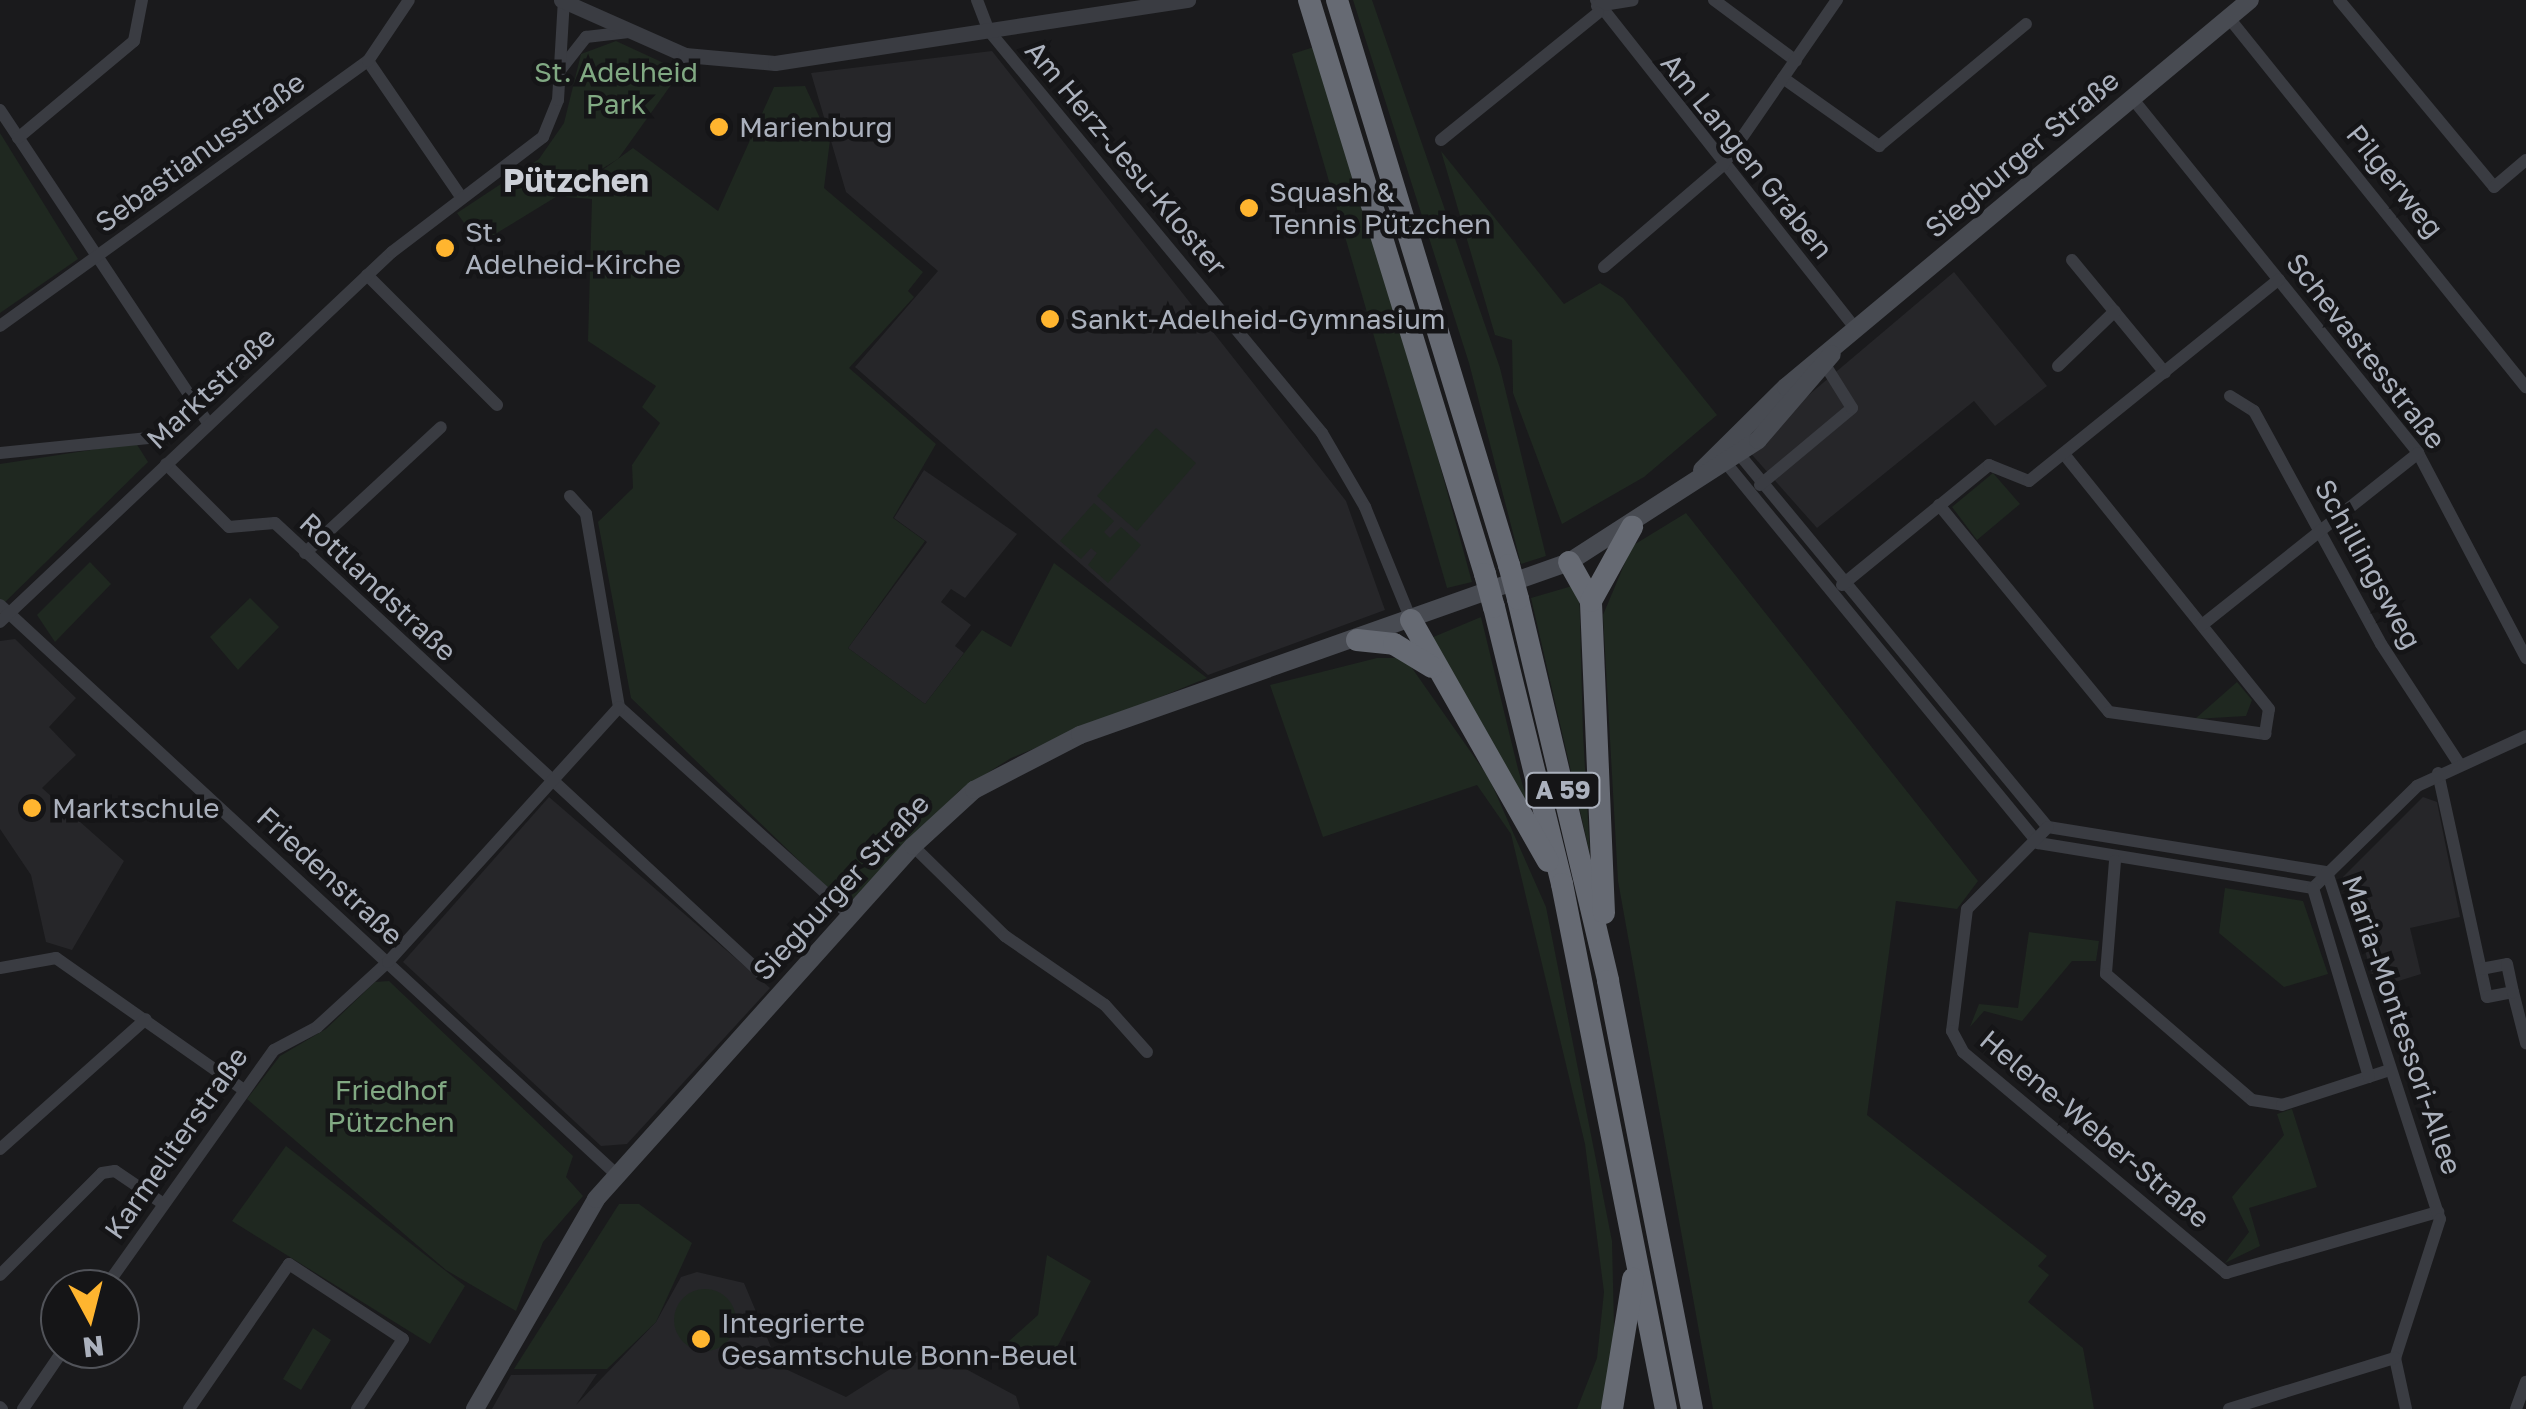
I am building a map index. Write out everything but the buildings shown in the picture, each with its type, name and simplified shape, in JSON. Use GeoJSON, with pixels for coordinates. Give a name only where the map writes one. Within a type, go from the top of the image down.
{"type":"FeatureCollection","features":[{"type":"Feature","properties":{"kind":"highway","name":"A 59"},"geometry":{"type":"LineString","coordinates":[[1338,1],[1518,599],[1608,981],[1692,1409]]}},
{"type":"Feature","properties":{"kind":"highway","name":"A 59"},"geometry":{"type":"LineString","coordinates":[[1310,5],[1494,607],[1562,884],[1666,1409]]}},
{"type":"Feature","properties":{"kind":"highway"},"geometry":{"type":"LineString","coordinates":[[1591,601],[1632,527]]}},
{"type":"Feature","properties":{"kind":"highway"},"geometry":{"type":"LineString","coordinates":[[1569,562],[1591,601],[1608,981]]}},
{"type":"Feature","properties":{"kind":"highway"},"geometry":{"type":"LineString","coordinates":[[1411,620],[1562,884]]}},
{"type":"Feature","properties":{"kind":"highway"},"geometry":{"type":"LineString","coordinates":[[1357,640],[1394,644],[1439,672]]}},
{"type":"Feature","properties":{"kind":"highway"},"geometry":{"type":"LineString","coordinates":[[1612,1409],[1636,1260]]}},
{"type":"Feature","properties":{"kind":"highway"},"geometry":{"type":"LineString","coordinates":[[1673,1322],[1706,1409]]}},
{"type":"Feature","properties":{"kind":"main road","name":"Siegburger Straße"},"geometry":{"type":"LineString","coordinates":[[475,1409],[616,1175],[912,846],[974,790],[1052,746],[1569,562],[1632,527],[1731,452],[1857,330],[2250,0]]}},
{"type":"Feature","properties":{"kind":"street"},"geometry":{"type":"LineString","coordinates":[[18,138],[134,41],[142,0]]}},
{"type":"Feature","properties":{"kind":"street","name":"Sebastianusstraße"},"geometry":{"type":"LineString","coordinates":[[0,326],[368,61],[409,0]]}},
{"type":"Feature","properties":{"kind":"street","name":"Am Herz-Jesu-Kloster"},"geometry":{"type":"LineString","coordinates":[[977,0],[988,30],[1305,409],[1350,475],[1411,620]]}},
{"type":"Feature","properties":{"kind":"street"},"geometry":{"type":"LineString","coordinates":[[563,1],[628,32],[713,62],[775,63],[1188,0]]}},
{"type":"Feature","properties":{"kind":"street"},"geometry":{"type":"LineString","coordinates":[[1442,140],[1597,6],[1633,0]]}},
{"type":"Feature","properties":{"kind":"street"},"geometry":{"type":"LineString","coordinates":[[1714,0],[1796,61]]}},
{"type":"Feature","properties":{"kind":"street"},"geometry":{"type":"LineString","coordinates":[[1604,266],[1723,165],[1837,0]]}},
{"type":"Feature","properties":{"kind":"street"},"geometry":{"type":"LineString","coordinates":[[2339,0],[2494,187],[2526,160]]}},
{"type":"Feature","properties":{"kind":"street","name":"Marktstraße"},"geometry":{"type":"LineString","coordinates":[[3,614],[367,275],[461,197],[544,137],[560,71],[563,1]]}},
{"type":"Feature","properties":{"kind":"street","name":"Am Langen Graben"},"geometry":{"type":"LineString","coordinates":[[1597,6],[1857,330]]}},
{"type":"Feature","properties":{"kind":"street","name":"Pilgerweg"},"geometry":{"type":"LineString","coordinates":[[2229,18],[2525,378]]}},
{"type":"Feature","properties":{"kind":"street"},"geometry":{"type":"LineString","coordinates":[[1784,78],[1879,146],[2026,24]]}},
{"type":"Feature","properties":{"kind":"street"},"geometry":{"type":"LineString","coordinates":[[560,71],[586,37],[628,32]]}},
{"type":"Feature","properties":{"kind":"street"},"geometry":{"type":"LineString","coordinates":[[368,61],[461,197]]}},
{"type":"Feature","properties":{"kind":"street","name":"Schevastesstraße"},"geometry":{"type":"LineString","coordinates":[[2132,98],[2418,453],[2526,658]]}},
{"type":"Feature","properties":{"kind":"street"},"geometry":{"type":"LineString","coordinates":[[0,110],[209,424]]}},
{"type":"Feature","properties":{"kind":"street"},"geometry":{"type":"LineString","coordinates":[[2072,260],[2165,373]]}},
{"type":"Feature","properties":{"kind":"street"},"geometry":{"type":"LineString","coordinates":[[367,275],[497,405]]}},
{"type":"Feature","properties":{"kind":"street"},"geometry":{"type":"LineString","coordinates":[[1832,594],[1989,465],[2029,482],[2279,280]]}},
{"type":"Feature","properties":{"kind":"street"},"geometry":{"type":"LineString","coordinates":[[2058,366],[2115,311]]}},
{"type":"Feature","properties":{"kind":"street"},"geometry":{"type":"LineString","coordinates":[[1750,492],[1852,408],[1827,360]]}},
{"type":"Feature","properties":{"kind":"street","name":"Schillingsweg"},"geometry":{"type":"LineString","coordinates":[[2230,396],[2254,412],[2458,762]]}},
{"type":"Feature","properties":{"kind":"street"},"geometry":{"type":"LineString","coordinates":[[305,553],[441,427]]}},
{"type":"Feature","properties":{"kind":"street"},"geometry":{"type":"LineString","coordinates":[[0,454],[158,436]]}},
{"type":"Feature","properties":{"kind":"street"},"geometry":{"type":"LineString","coordinates":[[1731,452],[1764,482],[2048,827]]}},
{"type":"Feature","properties":{"kind":"street"},"geometry":{"type":"LineString","coordinates":[[1731,452],[1750,492],[2038,843]]}},
{"type":"Feature","properties":{"kind":"street"},"geometry":{"type":"LineString","coordinates":[[2202,625],[2418,453]]}},
{"type":"Feature","properties":{"kind":"street"},"geometry":{"type":"LineString","coordinates":[[1939,505],[2109,712],[2264,734],[2274,723],[2202,625],[2065,455]]}},
{"type":"Feature","properties":{"kind":"street","name":"Rottlandstraße"},"geometry":{"type":"LineString","coordinates":[[166,464],[222,523],[263,518],[549,782]]}},
{"type":"Feature","properties":{"kind":"street"},"geometry":{"type":"LineString","coordinates":[[570,496],[586,514],[619,707],[850,916]]}},
{"type":"Feature","properties":{"kind":"street","name":"Friedenstraße"},"geometry":{"type":"LineString","coordinates":[[3,614],[388,962],[616,1175]]}},
{"type":"Feature","properties":{"kind":"street","name":"Karmeliterstraße"},"geometry":{"type":"LineString","coordinates":[[117,1269],[241,1088],[274,1050],[318,1026],[388,962],[619,707]]}},
{"type":"Feature","properties":{"kind":"street"},"geometry":{"type":"LineString","coordinates":[[2313,888],[2438,773],[2526,736]]}},
{"type":"Feature","properties":{"kind":"street"},"geometry":{"type":"LineString","coordinates":[[2438,773],[2486,997],[2514,992]]}},
{"type":"Feature","properties":{"kind":"street"},"geometry":{"type":"LineString","coordinates":[[549,782],[763,974],[781,954]]}},
{"type":"Feature","properties":{"kind":"street","name":"Helene-Weber-Straße"},"geometry":{"type":"LineString","coordinates":[[2048,827],[2038,843],[1967,909],[1952,1032],[1963,1052],[2226,1272],[2438,1212]]}},
{"type":"Feature","properties":{"kind":"street","name":"Maria-Montessori-Allee"},"geometry":{"type":"LineString","coordinates":[[2048,827],[2327,872],[2438,1212],[2441,1236],[2395,1358]]}},
{"type":"Feature","properties":{"kind":"street","name":"Maria-Montessori-Allee"},"geometry":{"type":"LineString","coordinates":[[2038,843],[2115,861],[2313,888],[2370,1076]]}},
{"type":"Feature","properties":{"kind":"street"},"geometry":{"type":"LineString","coordinates":[[912,846],[1005,936],[1105,1005],[1147,1052]]}},
{"type":"Feature","properties":{"kind":"street"},"geometry":{"type":"LineString","coordinates":[[2115,861],[2104,963],[2112,983],[2262,1106],[2390,1070]]}},
{"type":"Feature","properties":{"kind":"street"},"geometry":{"type":"LineString","coordinates":[[0,968],[56,958],[241,1088]]}},
{"type":"Feature","properties":{"kind":"street"},"geometry":{"type":"LineString","coordinates":[[2480,970],[2507,964],[2526,1043]]}},
{"type":"Feature","properties":{"kind":"street"},"geometry":{"type":"LineString","coordinates":[[0,1149],[146,1019]]}},
{"type":"Feature","properties":{"kind":"street"},"geometry":{"type":"LineString","coordinates":[[0,1275],[102,1174],[114,1170],[162,1203]]}},
{"type":"Feature","properties":{"kind":"street"},"geometry":{"type":"LineString","coordinates":[[189,1409],[289,1264],[404,1338],[356,1409]]}},
{"type":"Feature","properties":{"kind":"street"},"geometry":{"type":"LineString","coordinates":[[2229,1409],[2395,1358],[2406,1409]]}},
{"type":"Feature","properties":{"kind":"street"},"geometry":{"type":"LineString","coordinates":[[23,1409],[50,1369]]}},
{"type":"Feature","properties":{"kind":"street"},"geometry":{"type":"LineString","coordinates":[[2516,1409],[2526,1382]]}},
{"type":"Feature","properties":{"kind":"shaded area","name":"Sankt-Adelheid-Gymnasium"},"geometry":{"type":"Polygon","coordinates":[[[992,51],[1346,501],[1385,610],[1208,675],[855,367],[938,271],[846,192],[811,73],[992,51]]]}},
{"type":"Feature","properties":{"kind":"shaded area"},"geometry":{"type":"Polygon","coordinates":[[[1954,272],[2047,386],[1995,426],[1974,401],[1817,528],[1746,448],[1954,272]]]}},
{"type":"Feature","properties":{"kind":"shaded area"},"geometry":{"type":"Polygon","coordinates":[[[924,470],[1017,534],[965,598],[951,589],[941,602],[971,625],[955,646],[964,653],[925,704],[848,648],[927,542],[894,518],[924,470]]]}},
{"type":"Feature","properties":{"kind":"shaded area","name":"Marktschule"},"geometry":{"type":"Polygon","coordinates":[[[15,639],[76,698],[49,727],[76,755],[42,788],[124,861],[72,950],[46,942],[31,875],[0,829],[0,641],[15,639]]]}},
{"type":"Feature","properties":{"kind":"shaded area"},"geometry":{"type":"Polygon","coordinates":[[[549,797],[770,988],[627,1144],[601,1146],[403,962],[549,797]]]}},
{"type":"Feature","properties":{"kind":"shaded area"},"geometry":{"type":"Polygon","coordinates":[[[2423,797],[2437,802],[2460,917],[2410,928],[2421,974],[2376,988],[2343,877],[2423,797]]]}},
{"type":"Feature","properties":{"kind":"shaded area","name":"Integrierte Gesamtschule Bonn-Beuel"},"geometry":{"type":"Polygon","coordinates":[[[697,1272],[744,1283],[779,1366],[846,1397],[925,1347],[1016,1396],[1020,1409],[492,1409],[511,1375],[597,1374],[576,1405],[656,1322],[681,1277],[697,1272]]]}},
{"type":"Feature","properties":{"kind":"green space"},"geometry":{"type":"Polygon","coordinates":[[[1353,0],[1372,0],[1500,368],[1546,556],[1521,564],[1469,363],[1353,0]]]}},
{"type":"Feature","properties":{"kind":"green space","name":"St. Adelheid Park"},"geometry":{"type":"Polygon","coordinates":[[[616,41],[681,71],[618,159],[479,244],[457,213],[539,159],[564,123],[581,54],[616,41]]]}},
{"type":"Feature","properties":{"kind":"green space"},"geometry":{"type":"Polygon","coordinates":[[[1314,47],[1428,422],[1472,582],[1447,588],[1292,54],[1314,47]]]}},
{"type":"Feature","properties":{"kind":"green space"},"geometry":{"type":"Polygon","coordinates":[[[805,86],[830,140],[824,188],[923,272],[908,291],[914,297],[849,368],[936,444],[893,518],[925,541],[848,648],[925,704],[982,630],[1011,647],[1054,563],[1207,678],[1011,758],[959,791],[846,906],[631,698],[598,522],[633,488],[632,465],[660,423],[642,407],[656,386],[588,341],[592,199],[565,197],[633,148],[718,211],[774,87],[805,86]]]}},
{"type":"Feature","properties":{"kind":"green space"},"geometry":{"type":"Polygon","coordinates":[[[0,133],[78,259],[0,313],[0,133]]]}},
{"type":"Feature","properties":{"kind":"green space"},"geometry":{"type":"Polygon","coordinates":[[[1441,151],[1564,304],[1600,283],[1623,298],[1717,415],[1644,477],[1562,524],[1513,393],[1512,340],[1495,335],[1441,151]]]}},
{"type":"Feature","properties":{"kind":"green space"},"geometry":{"type":"Polygon","coordinates":[[[1156,428],[1196,463],[1137,531],[1097,496],[1156,428]]]}},
{"type":"Feature","properties":{"kind":"green space"},"geometry":{"type":"Polygon","coordinates":[[[136,443],[148,462],[0,607],[0,464],[136,443]]]}},
{"type":"Feature","properties":{"kind":"green space"},"geometry":{"type":"Polygon","coordinates":[[[1993,473],[2020,504],[1977,540],[1952,507],[1993,473]]]}},
{"type":"Feature","properties":{"kind":"green space"},"geometry":{"type":"Polygon","coordinates":[[[1094,503],[1114,521],[1104,532],[1110,538],[1121,527],[1141,545],[1108,583],[1088,565],[1097,553],[1091,548],[1081,559],[1060,541],[1094,503]]]}},
{"type":"Feature","properties":{"kind":"green space"},"geometry":{"type":"Polygon","coordinates":[[[1686,513],[1978,881],[1957,909],[1896,901],[1867,1115],[2047,1256],[2038,1266],[2049,1275],[2028,1302],[2083,1348],[2094,1409],[1713,1409],[1618,881],[1603,615],[1632,546],[1686,513]]]}},
{"type":"Feature","properties":{"kind":"green space"},"geometry":{"type":"Polygon","coordinates":[[[90,562],[111,584],[55,642],[37,615],[90,562]]]}},
{"type":"Feature","properties":{"kind":"green space"},"geometry":{"type":"Polygon","coordinates":[[[1579,584],[1583,734],[1590,854],[1531,598],[1579,584]]]}},
{"type":"Feature","properties":{"kind":"green space"},"geometry":{"type":"Polygon","coordinates":[[[250,598],[279,627],[238,670],[210,637],[250,598]]]}},
{"type":"Feature","properties":{"kind":"green space"},"geometry":{"type":"Polygon","coordinates":[[[1481,617],[1518,769],[1537,834],[1431,638],[1481,617]]]}},
{"type":"Feature","properties":{"kind":"green space"},"geometry":{"type":"Polygon","coordinates":[[[1377,658],[1405,658],[1489,778],[1546,907],[1612,1241],[1615,1369],[1601,1409],[1577,1409],[1597,1358],[1604,1292],[1585,1144],[1511,834],[1477,785],[1323,837],[1270,685],[1377,658]]]}},
{"type":"Feature","properties":{"kind":"green space"},"geometry":{"type":"Polygon","coordinates":[[[2237,682],[2252,700],[2246,716],[2195,719],[2237,682]]]}},
{"type":"Feature","properties":{"kind":"green space"},"geometry":{"type":"Polygon","coordinates":[[[2225,888],[2303,901],[2328,974],[2284,987],[2219,933],[2225,888]]]}},
{"type":"Feature","properties":{"kind":"green space"},"geometry":{"type":"Polygon","coordinates":[[[2029,932],[2099,941],[2096,961],[2072,961],[2022,1021],[1984,1011],[1970,1027],[1979,1004],[2018,1008],[2029,932]]]}},
{"type":"Feature","properties":{"kind":"green space","name":"Friedhof Pützchen"},"geometry":{"type":"Polygon","coordinates":[[[389,981],[573,1156],[566,1177],[583,1196],[543,1242],[516,1311],[446,1270],[247,1099],[280,1056],[326,1029],[375,982],[389,981]]]}},
{"type":"Feature","properties":{"kind":"green space"},"geometry":{"type":"Polygon","coordinates":[[[2292,1109],[2317,1187],[2249,1208],[2260,1246],[2225,1263],[2249,1232],[2232,1197],[2284,1135],[2277,1114],[2292,1109]]]}},
{"type":"Feature","properties":{"kind":"green space"},"geometry":{"type":"Polygon","coordinates":[[[286,1146],[465,1286],[430,1344],[232,1221],[286,1146]]]}},
{"type":"Feature","properties":{"kind":"green space"},"geometry":{"type":"Polygon","coordinates":[[[619,1204],[639,1204],[692,1243],[656,1322],[607,1369],[514,1369],[619,1204]]]}},
{"type":"Feature","properties":{"kind":"green space"},"geometry":{"type":"Polygon","coordinates":[[[1047,1255],[1091,1281],[1049,1363],[1008,1342],[1038,1315],[1047,1255]]]}},
{"type":"Feature","properties":{"kind":"green space"},"geometry":{"type":"Polygon","coordinates":[[[705,1289],[727,1298],[736,1320],[727,1342],[705,1351],[683,1342],[674,1320],[683,1298],[705,1289]]]}},
{"type":"Feature","properties":{"kind":"green space"},"geometry":{"type":"Polygon","coordinates":[[[313,1328],[331,1340],[301,1390],[283,1379],[313,1328]]]}},
{"type":"Feature","properties":{"kind":"place","name":"Marienburg"},"geometry":{"type":"Point","coordinates":[719,127]}},
{"type":"Feature","properties":{"kind":"place","name":"Squash & Tennis Pützchen"},"geometry":{"type":"Point","coordinates":[1249,208]}},
{"type":"Feature","properties":{"kind":"place","name":"St. Adelheid-Kirche"},"geometry":{"type":"Point","coordinates":[445,248]}},
{"type":"Feature","properties":{"kind":"place","name":"Sankt-Adelheid-Gymnasium"},"geometry":{"type":"Point","coordinates":[1050,319]}},
{"type":"Feature","properties":{"kind":"place","name":"Marktschule"},"geometry":{"type":"Point","coordinates":[32,808]}},
{"type":"Feature","properties":{"kind":"place","name":"Integrierte Gesamtschule Bonn-Beuel"},"geometry":{"type":"Point","coordinates":[701,1339]}},
{"type":"Feature","properties":{"kind":"district","name":"Pützchen"},"geometry":{"type":"Point","coordinates":[576,180]}}]}
